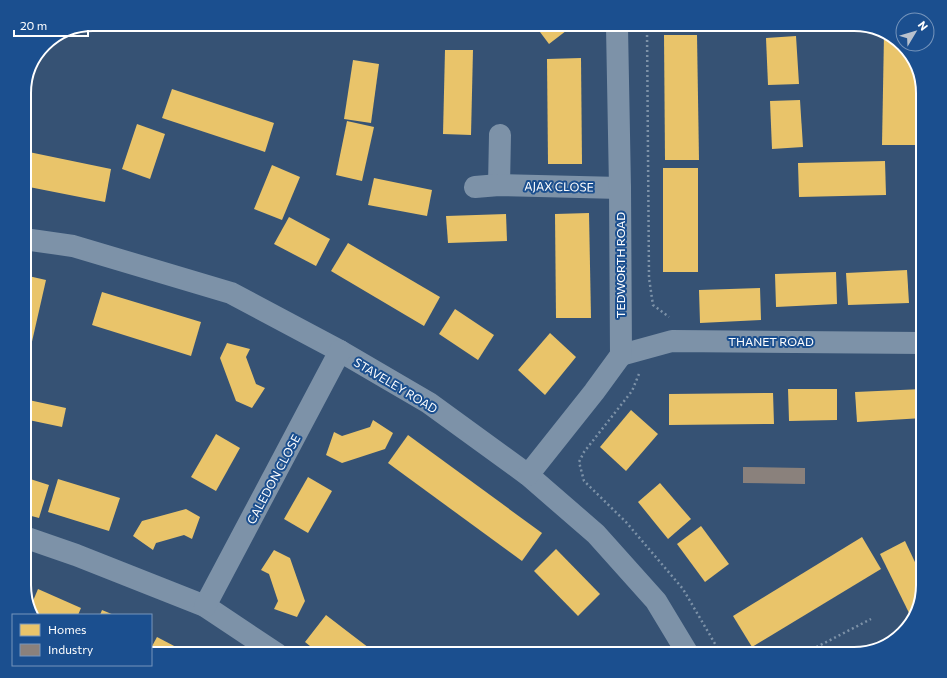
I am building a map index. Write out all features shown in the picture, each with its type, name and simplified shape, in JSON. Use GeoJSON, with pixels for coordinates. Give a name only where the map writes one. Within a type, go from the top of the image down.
{"type":"FeatureCollection","features":[{"type":"Feature","properties":{"kind":"street","name":"TEDWORTH ROAD"},"geometry":{"type":"LineString","coordinates":[[617,31],[621,355]]}},
{"type":"Feature","properties":{"kind":"street"},"geometry":{"type":"LineString","coordinates":[[499,185],[500,135]]}},
{"type":"Feature","properties":{"kind":"street","name":"AJAX CLOSE"},"geometry":{"type":"LineString","coordinates":[[475,187],[499,185],[620,188]]}},
{"type":"Feature","properties":{"kind":"street","name":"STAVELEY ROAD"},"geometry":{"type":"LineString","coordinates":[[31,240],[73,246],[231,293],[340,351],[429,403],[528,475],[596,534],[656,601],[684,647]]}},
{"type":"Feature","properties":{"kind":"street","name":"THANET ROAD"},"geometry":{"type":"LineString","coordinates":[[621,355],[672,341],[916,343]]}},
{"type":"Feature","properties":{"kind":"street","name":"CALEDON CLOSE"},"geometry":{"type":"LineString","coordinates":[[205,606],[340,351]]}},
{"type":"Feature","properties":{"kind":"street"},"geometry":{"type":"LineString","coordinates":[[528,475],[594,392],[621,355]]}},
{"type":"Feature","properties":{"kind":"street"},"geometry":{"type":"LineString","coordinates":[[31,539],[76,555],[205,606],[266,647]]}},
{"type":"Feature","properties":{"kind":"path"},"geometry":{"type":"LineString","coordinates":[[647,31],[649,278],[653,305],[672,319]]}},
{"type":"Feature","properties":{"kind":"path"},"geometry":{"type":"LineString","coordinates":[[651,346],[632,391],[584,452],[579,462],[584,481],[626,522],[683,589],[717,647]]}},
{"type":"Feature","properties":{"kind":"path"},"geometry":{"type":"LineString","coordinates":[[816,647],[870,619]]}},
{"type":"Feature","properties":{"kind":"building: Homes"},"geometry":{"type":"Polygon","coordinates":[[[539,31],[566,31],[549,44],[539,31]]]}},
{"type":"Feature","properties":{"kind":"building: Homes"},"geometry":{"type":"Polygon","coordinates":[[[664,35],[697,35],[699,160],[665,160],[664,35]]]}},
{"type":"Feature","properties":{"kind":"building: Homes"},"geometry":{"type":"Polygon","coordinates":[[[796,36],[799,84],[768,85],[766,38],[796,36]]]}},
{"type":"Feature","properties":{"kind":"building: Homes"},"geometry":{"type":"Polygon","coordinates":[[[884,39],[895,47],[895,52],[901,52],[910,65],[913,73],[916,89],[915,145],[882,145],[884,39]]]}},
{"type":"Feature","properties":{"kind":"building: Homes"},"geometry":{"type":"Polygon","coordinates":[[[445,50],[473,50],[471,135],[443,134],[445,50]]]}},
{"type":"Feature","properties":{"kind":"building: Homes"},"geometry":{"type":"Polygon","coordinates":[[[581,58],[582,164],[548,164],[547,59],[581,58]]]}},
{"type":"Feature","properties":{"kind":"building: Homes"},"geometry":{"type":"Polygon","coordinates":[[[353,60],[379,64],[371,123],[344,119],[353,60]]]}},
{"type":"Feature","properties":{"kind":"building: Homes"},"geometry":{"type":"Polygon","coordinates":[[[172,89],[274,123],[265,152],[162,118],[172,89]]]}},
{"type":"Feature","properties":{"kind":"building: Homes"},"geometry":{"type":"Polygon","coordinates":[[[800,100],[803,147],[772,149],[770,101],[800,100]]]}},
{"type":"Feature","properties":{"kind":"building: Homes"},"geometry":{"type":"Polygon","coordinates":[[[347,121],[374,127],[362,181],[336,175],[347,121]]]}},
{"type":"Feature","properties":{"kind":"building: Homes"},"geometry":{"type":"Polygon","coordinates":[[[137,124],[165,134],[150,179],[122,169],[137,124]]]}},
{"type":"Feature","properties":{"kind":"building: Homes"},"geometry":{"type":"Polygon","coordinates":[[[31,152],[111,169],[105,202],[31,187],[31,152]]]}},
{"type":"Feature","properties":{"kind":"building: Homes"},"geometry":{"type":"Polygon","coordinates":[[[885,161],[886,195],[799,197],[798,163],[885,161]]]}},
{"type":"Feature","properties":{"kind":"building: Homes"},"geometry":{"type":"Polygon","coordinates":[[[272,165],[300,177],[282,220],[254,209],[272,165]]]}},
{"type":"Feature","properties":{"kind":"building: Homes"},"geometry":{"type":"Polygon","coordinates":[[[663,168],[698,168],[698,272],[663,272],[663,168]]]}},
{"type":"Feature","properties":{"kind":"building: Homes"},"geometry":{"type":"Polygon","coordinates":[[[374,178],[432,190],[427,216],[368,205],[374,178]]]}},
{"type":"Feature","properties":{"kind":"building: Homes"},"geometry":{"type":"Polygon","coordinates":[[[589,213],[591,318],[556,318],[555,214],[589,213]]]}},
{"type":"Feature","properties":{"kind":"building: Homes"},"geometry":{"type":"Polygon","coordinates":[[[506,214],[507,241],[448,243],[446,216],[506,214]]]}},
{"type":"Feature","properties":{"kind":"building: Homes"},"geometry":{"type":"Polygon","coordinates":[[[289,217],[330,239],[316,266],[274,244],[289,217]]]}},
{"type":"Feature","properties":{"kind":"building: Homes"},"geometry":{"type":"Polygon","coordinates":[[[348,243],[440,297],[424,326],[331,271],[348,243]]]}},
{"type":"Feature","properties":{"kind":"building: Homes"},"geometry":{"type":"Polygon","coordinates":[[[907,270],[909,303],[848,305],[846,273],[907,270]]]}},
{"type":"Feature","properties":{"kind":"building: Homes"},"geometry":{"type":"Polygon","coordinates":[[[836,272],[837,304],[776,307],[775,274],[836,272]]]}},
{"type":"Feature","properties":{"kind":"building: Homes"},"geometry":{"type":"Polygon","coordinates":[[[31,277],[46,280],[31,346],[31,277]]]}},
{"type":"Feature","properties":{"kind":"building: Homes"},"geometry":{"type":"Polygon","coordinates":[[[760,288],[761,320],[700,323],[699,290],[760,288]]]}},
{"type":"Feature","properties":{"kind":"building: Homes"},"geometry":{"type":"Polygon","coordinates":[[[102,292],[201,322],[191,356],[92,325],[102,292]]]}},
{"type":"Feature","properties":{"kind":"building: Homes"},"geometry":{"type":"Polygon","coordinates":[[[455,309],[494,335],[478,360],[439,334],[455,309]]]}},
{"type":"Feature","properties":{"kind":"building: Homes"},"geometry":{"type":"Polygon","coordinates":[[[550,333],[576,357],[545,395],[518,370],[550,333]]]}},
{"type":"Feature","properties":{"kind":"building: Homes"},"geometry":{"type":"Polygon","coordinates":[[[227,343],[250,349],[246,357],[256,384],[265,388],[252,408],[236,401],[220,358],[227,343]]]}},
{"type":"Feature","properties":{"kind":"building: Homes"},"geometry":{"type":"Polygon","coordinates":[[[788,389],[837,389],[837,420],[789,421],[788,389]]]}},
{"type":"Feature","properties":{"kind":"building: Homes"},"geometry":{"type":"Polygon","coordinates":[[[916,389],[916,418],[857,422],[855,392],[916,389]]]}},
{"type":"Feature","properties":{"kind":"building: Homes"},"geometry":{"type":"Polygon","coordinates":[[[773,393],[774,424],[669,425],[669,394],[773,393]]]}},
{"type":"Feature","properties":{"kind":"building: Homes"},"geometry":{"type":"Polygon","coordinates":[[[31,400],[66,408],[62,427],[31,420],[31,400]]]}},
{"type":"Feature","properties":{"kind":"building: Homes"},"geometry":{"type":"Polygon","coordinates":[[[631,410],[658,434],[626,471],[600,447],[631,410]]]}},
{"type":"Feature","properties":{"kind":"building: Homes"},"geometry":{"type":"Polygon","coordinates":[[[373,420],[393,433],[385,449],[342,463],[326,455],[334,432],[342,436],[370,427],[373,420]]]}},
{"type":"Feature","properties":{"kind":"building: Homes"},"geometry":{"type":"Polygon","coordinates":[[[216,434],[240,448],[216,491],[191,477],[216,434]]]}},
{"type":"Feature","properties":{"kind":"building: Homes"},"geometry":{"type":"Polygon","coordinates":[[[408,435],[542,533],[522,561],[388,463],[408,435]]]}},
{"type":"Feature","properties":{"kind":"building: Homes"},"geometry":{"type":"Polygon","coordinates":[[[308,477],[332,491],[308,533],[284,519],[308,477]]]}},
{"type":"Feature","properties":{"kind":"building: Homes"},"geometry":{"type":"Polygon","coordinates":[[[31,479],[49,485],[39,518],[31,516],[31,479]]]}},
{"type":"Feature","properties":{"kind":"building: Homes"},"geometry":{"type":"Polygon","coordinates":[[[58,479],[120,498],[109,531],[48,512],[58,479]]]}},
{"type":"Feature","properties":{"kind":"building: Homes"},"geometry":{"type":"Polygon","coordinates":[[[660,483],[691,519],[668,539],[638,502],[660,483]]]}},
{"type":"Feature","properties":{"kind":"building: Homes"},"geometry":{"type":"Polygon","coordinates":[[[186,509],[200,517],[192,539],[184,535],[156,543],[153,550],[133,536],[142,521],[186,509]]]}},
{"type":"Feature","properties":{"kind":"building: Homes"},"geometry":{"type":"Polygon","coordinates":[[[701,526],[729,564],[705,582],[677,544],[701,526]]]}},
{"type":"Feature","properties":{"kind":"building: Homes"},"geometry":{"type":"Polygon","coordinates":[[[862,537],[881,569],[752,647],[733,616],[862,537]]]}},
{"type":"Feature","properties":{"kind":"building: Homes"},"geometry":{"type":"Polygon","coordinates":[[[905,541],[916,564],[915,593],[913,605],[909,613],[880,554],[905,541]]]}},
{"type":"Feature","properties":{"kind":"building: Homes"},"geometry":{"type":"Polygon","coordinates":[[[556,549],[600,594],[578,616],[534,571],[556,549]]]}},
{"type":"Feature","properties":{"kind":"building: Homes"},"geometry":{"type":"Polygon","coordinates":[[[274,550],[290,558],[305,601],[297,617],[274,609],[278,601],[269,574],[261,570],[274,550]]]}},
{"type":"Feature","properties":{"kind":"building: Homes"},"geometry":{"type":"Polygon","coordinates":[[[38,589],[81,608],[78,614],[38,614],[33,601],[38,589]]]}},
{"type":"Feature","properties":{"kind":"building: Homes"},"geometry":{"type":"Polygon","coordinates":[[[102,610],[112,614],[100,614],[102,610]]]}},
{"type":"Feature","properties":{"kind":"building: Homes"},"geometry":{"type":"Polygon","coordinates":[[[326,615],[368,647],[311,647],[305,642],[326,615]]]}},
{"type":"Feature","properties":{"kind":"building: Homes"},"geometry":{"type":"Polygon","coordinates":[[[157,637],[176,647],[152,647],[157,637]]]}},
{"type":"Feature","properties":{"kind":"building: Industry"},"geometry":{"type":"Polygon","coordinates":[[[743,467],[805,468],[805,484],[743,483],[743,467]]]}}]}
